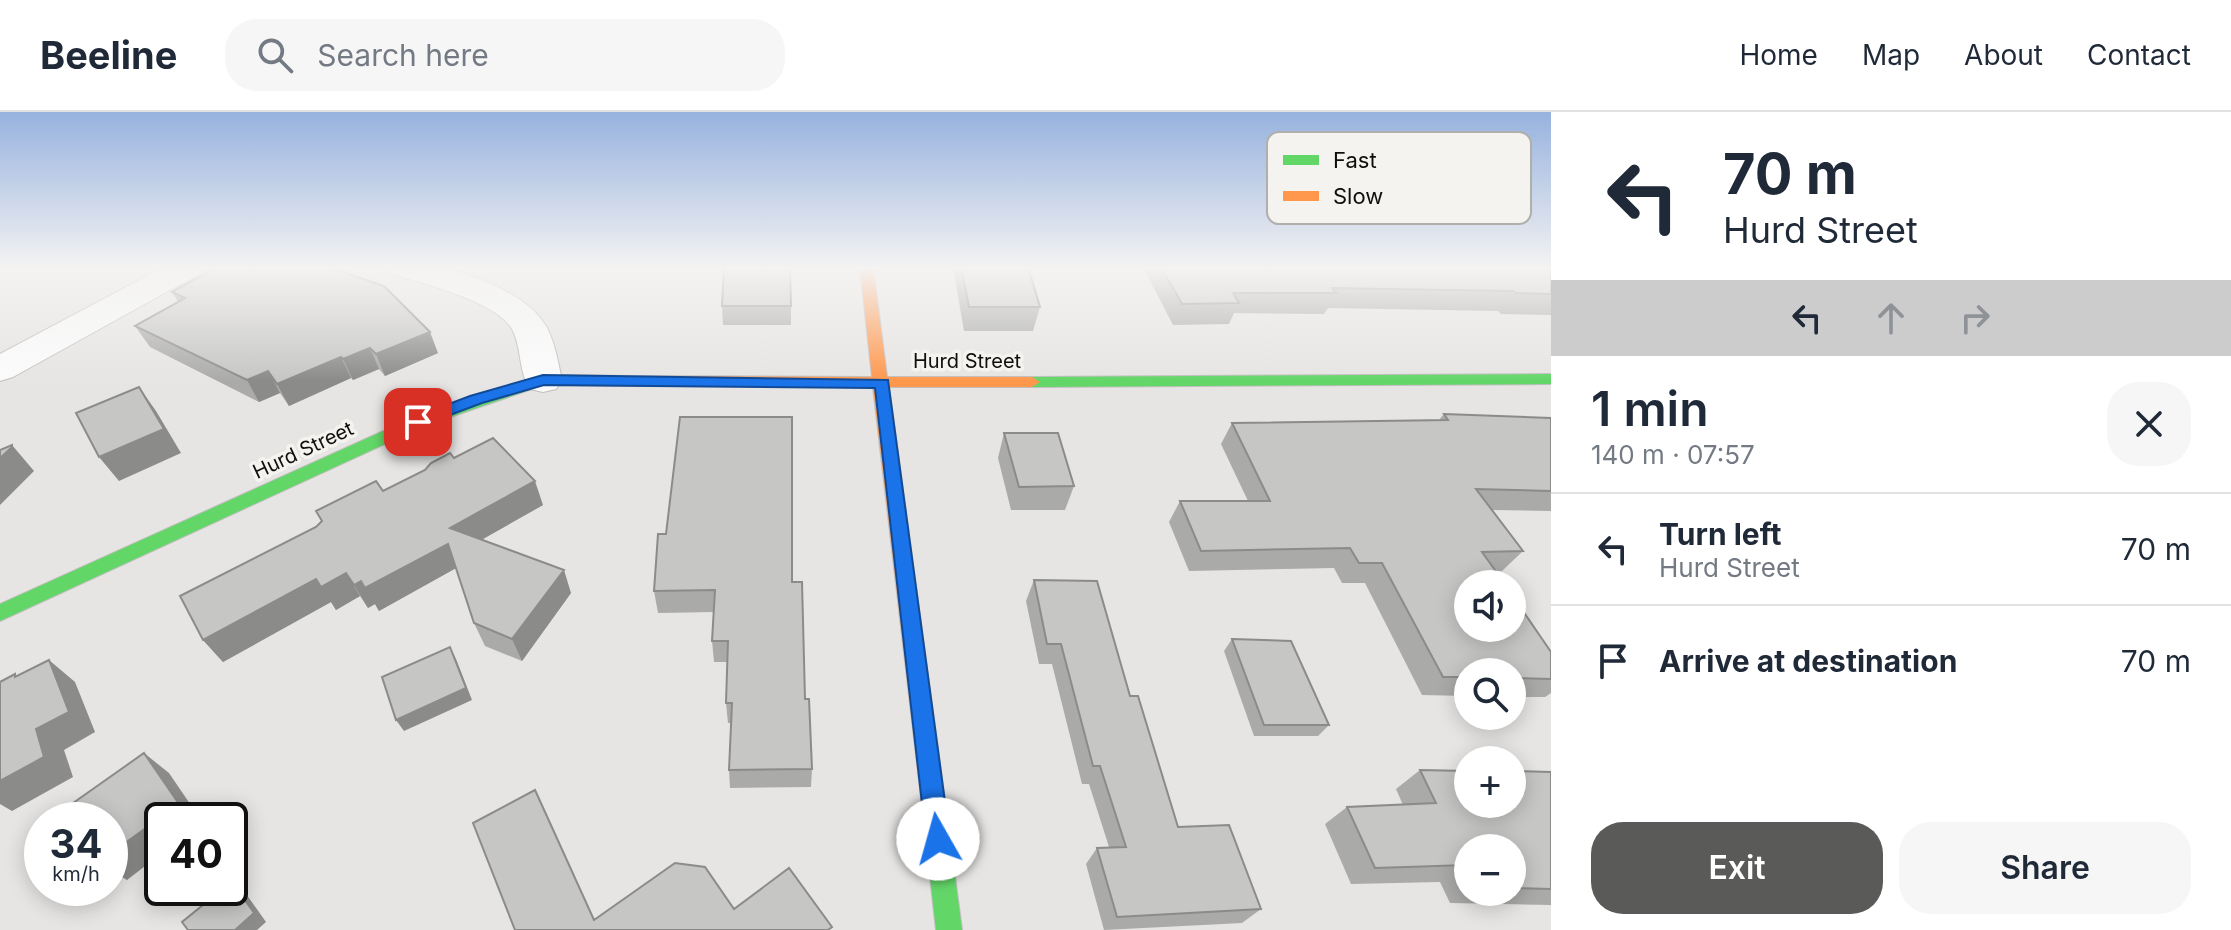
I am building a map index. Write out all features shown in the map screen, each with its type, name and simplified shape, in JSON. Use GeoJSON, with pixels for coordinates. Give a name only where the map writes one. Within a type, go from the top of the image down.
{"type":"FeatureCollection","features":[{"type":"Feature","properties":{"kind":"street"},"geometry":{"type":"LineString","coordinates":[[0,369],[120,305]]}},
{"type":"Feature","properties":{"kind":"street"},"geometry":{"type":"LineString","coordinates":[[501,305],[520,316],[528,327],[543,380]]}},
{"type":"Feature","properties":{"kind":"street"},"geometry":{"type":"LineString","coordinates":[[871,305],[949,930]]}},
{"type":"Feature","properties":{"kind":"street","name":"Hurd Street"},"geometry":{"type":"LineString","coordinates":[[0,613],[418,422],[543,380],[882,383],[1551,379]]}},
{"type":"Feature","properties":{"kind":"building"},"geometry":{"type":"Polygon","coordinates":[[[172,305],[403,305],[430,332],[376,354],[370,348],[343,359],[341,357],[277,384],[268,371],[247,380],[135,326],[172,305]]]}},
{"type":"Feature","properties":{"kind":"building"},"geometry":{"type":"Polygon","coordinates":[[[791,305],[791,306],[722,306],[791,305]]]}},
{"type":"Feature","properties":{"kind":"building"},"geometry":{"type":"Polygon","coordinates":[[[969,305],[1040,307],[969,307],[969,305]]]}},
{"type":"Feature","properties":{"kind":"building"},"geometry":{"type":"Polygon","coordinates":[[[139,387],[164,429],[99,457],[76,413],[139,387]]]}},
{"type":"Feature","properties":{"kind":"building"},"geometry":{"type":"Polygon","coordinates":[[[1444,414],[1551,418],[1551,491],[1476,489],[1523,551],[1482,552],[1495,570],[1454,570],[1454,642],[1526,642],[1526,615],[1551,652],[1551,679],[1526,678],[1526,658],[1454,658],[1454,677],[1443,677],[1382,563],[1359,563],[1350,548],[1201,551],[1180,501],[1270,501],[1232,423],[1448,420],[1444,414]]]}},
{"type":"Feature","properties":{"kind":"building"},"geometry":{"type":"Polygon","coordinates":[[[680,417],[792,417],[792,582],[802,582],[805,699],[809,699],[812,769],[729,770],[732,703],[726,703],[728,641],[712,641],[715,590],[654,591],[658,534],[666,534],[680,417]]]}},
{"type":"Feature","properties":{"kind":"building"},"geometry":{"type":"Polygon","coordinates":[[[1004,433],[1058,433],[1074,486],[1019,487],[1004,433]]]}},
{"type":"Feature","properties":{"kind":"building"},"geometry":{"type":"Polygon","coordinates":[[[493,438],[535,481],[450,528],[564,570],[512,639],[474,623],[448,544],[365,588],[361,581],[354,585],[346,573],[321,587],[316,579],[203,640],[180,596],[316,527],[322,521],[316,511],[376,481],[383,491],[425,470],[431,463],[450,453],[454,458],[493,438]]]}},
{"type":"Feature","properties":{"kind":"building"},"geometry":{"type":"Polygon","coordinates":[[[12,447],[0,458],[0,450],[12,447]]]}},
{"type":"Feature","properties":{"kind":"building"},"geometry":{"type":"Polygon","coordinates":[[[1034,580],[1097,581],[1130,696],[1138,696],[1178,827],[1229,825],[1261,909],[1117,917],[1097,848],[1126,847],[1100,766],[1093,766],[1061,644],[1047,644],[1034,580]]]}},
{"type":"Feature","properties":{"kind":"building"},"geometry":{"type":"Polygon","coordinates":[[[1232,639],[1291,641],[1329,725],[1264,725],[1232,639]]]}},
{"type":"Feature","properties":{"kind":"building"},"geometry":{"type":"Polygon","coordinates":[[[450,647],[466,688],[396,720],[382,677],[450,647]]]}},
{"type":"Feature","properties":{"kind":"building"},"geometry":{"type":"Polygon","coordinates":[[[49,660],[69,712],[36,729],[44,757],[0,781],[0,682],[49,660]]]}},
{"type":"Feature","properties":{"kind":"building"},"geometry":{"type":"Polygon","coordinates":[[[144,753],[178,802],[144,802],[144,829],[128,841],[128,802],[75,802],[144,753]]]}},
{"type":"Feature","properties":{"kind":"building"},"geometry":{"type":"Polygon","coordinates":[[[1420,770],[1454,771],[1454,818],[1526,818],[1526,771],[1551,772],[1551,889],[1526,888],[1526,834],[1454,834],[1454,865],[1375,868],[1347,807],[1436,803],[1420,770]]]}},
{"type":"Feature","properties":{"kind":"building"},"geometry":{"type":"Polygon","coordinates":[[[535,790],[594,920],[675,863],[705,867],[734,909],[789,868],[832,927],[828,930],[515,930],[473,823],[535,790]]]}},
{"type":"Feature","properties":{"kind":"building"},"geometry":{"type":"Polygon","coordinates":[[[248,905],[254,913],[235,930],[188,930],[182,922],[202,906],[248,905]]]}},
{"type":"Feature","properties":{"kind":"traffic: fast"},"geometry":{"type":"LineString","coordinates":[[1032,382],[1551,379]]}},
{"type":"Feature","properties":{"kind":"traffic: fast"},"geometry":{"type":"LineString","coordinates":[[0,613],[418,422],[543,380],[629,381]]}},
{"type":"Feature","properties":{"kind":"traffic: fast"},"geometry":{"type":"LineString","coordinates":[[936,823],[949,930]]}},
{"type":"Feature","properties":{"kind":"traffic: slow"},"geometry":{"type":"LineString","coordinates":[[871,305],[936,823]]}},
{"type":"Feature","properties":{"kind":"traffic: slow"},"geometry":{"type":"LineString","coordinates":[[629,381],[1032,382]]}},
{"type":"Feature","properties":{"kind":"route"},"geometry":{"type":"LineString","coordinates":[[418,422],[543,380],[882,383],[938,839]]}}]}
